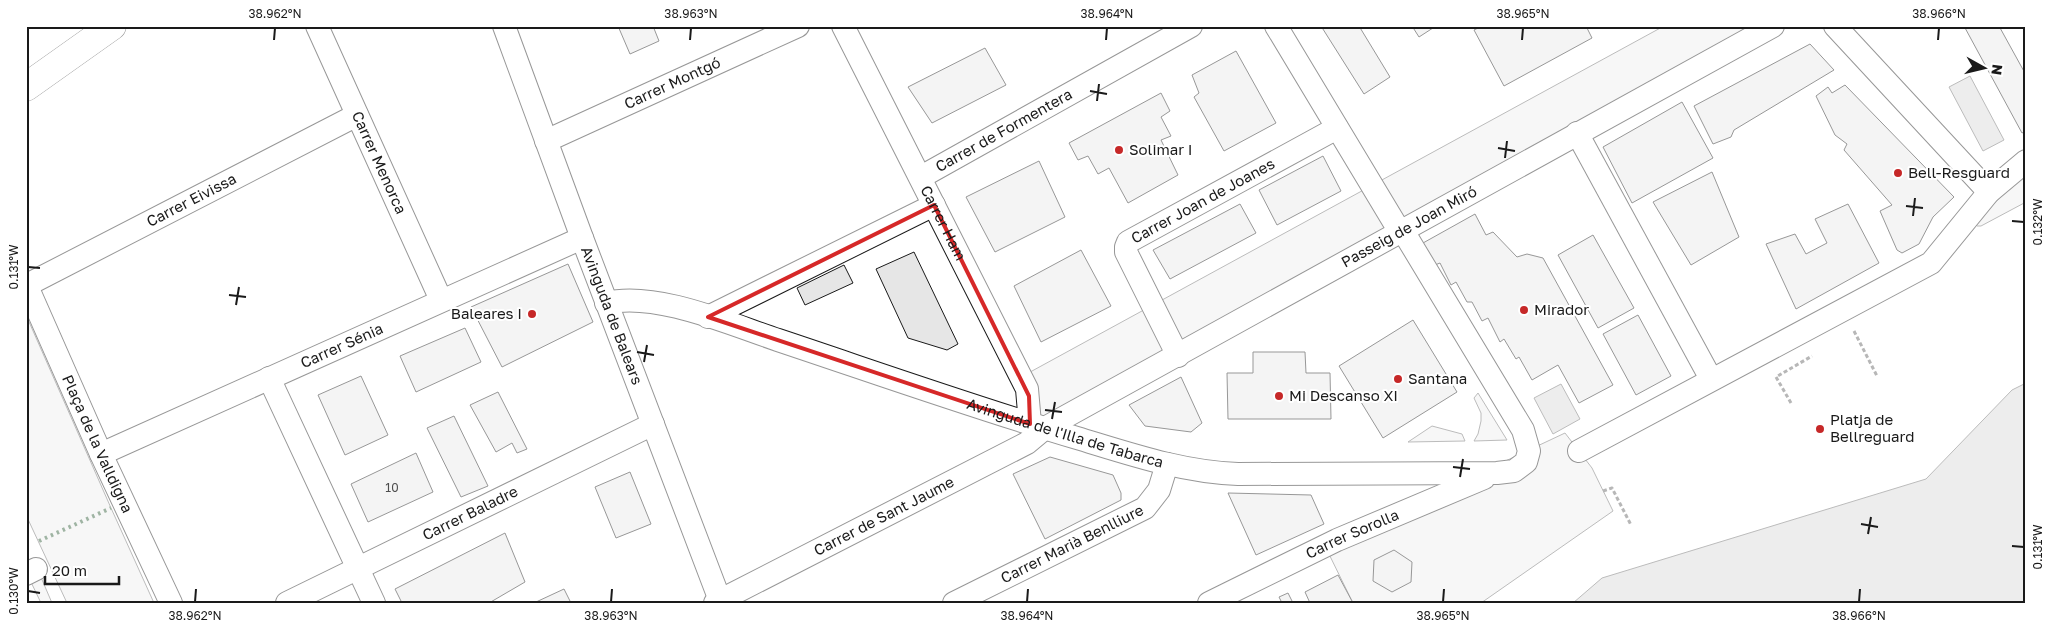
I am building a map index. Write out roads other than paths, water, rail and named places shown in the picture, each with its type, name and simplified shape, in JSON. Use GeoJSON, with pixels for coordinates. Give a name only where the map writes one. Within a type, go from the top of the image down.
{"type":"FeatureCollection","features":[{"type":"Feature","properties":{"kind":"street"},"geometry":{"type":"LineString","coordinates":[[26,87],[112,26]]}},
{"type":"Feature","properties":{"kind":"street","name":"Carrer Menorca"},"geometry":{"type":"LineString","coordinates":[[317,26],[441,300]]}},
{"type":"Feature","properties":{"kind":"street","name":"Avinguda de Balears"},"geometry":{"type":"LineString","coordinates":[[504,26],[718,602]]}},
{"type":"Feature","properties":{"kind":"street","name":"Carrer Montgó"},"geometry":{"type":"LineString","coordinates":[[546,141],[798,26]]}},
{"type":"Feature","properties":{"kind":"street","name":"Carrer Ham"},"geometry":{"type":"LineString","coordinates":[[843,26],[1027,389],[1038,426]]}},
{"type":"Feature","properties":{"kind":"street","name":"Carrer de Formentera"},"geometry":{"type":"LineString","coordinates":[[921,178],[1191,26]]}},
{"type":"Feature","properties":{"kind":"street"},"geometry":{"type":"LineString","coordinates":[[1276,26],[1402,231]]}},
{"type":"Feature","properties":{"kind":"street","name":"Passeig de Joan Miró"},"geometry":{"type":"LineString","coordinates":[[1038,426],[1178,356],[1773,26]]}},
{"type":"Feature","properties":{"kind":"street"},"geometry":{"type":"LineString","coordinates":[[1835,26],[1989,192]]}},
{"type":"Feature","properties":{"kind":"street","name":"Carrer Eivissa"},"geometry":{"type":"LineString","coordinates":[[26,284],[357,116]]}},
{"type":"Feature","properties":{"kind":"street","name":"Carrer Joan de Joanes"},"geometry":{"type":"LineString","coordinates":[[1178,356],[1126,252],[1128,242],[1337,128]]}},
{"type":"Feature","properties":{"kind":"street"},"geometry":{"type":"LineString","coordinates":[[1577,133],[1711,378]]}},
{"type":"Feature","properties":{"kind":"street"},"geometry":{"type":"LineString","coordinates":[[1579,450],[1711,378],[1931,263],[1989,192],[2026,162]]}},
{"type":"Feature","properties":{"kind":"street"},"geometry":{"type":"LineString","coordinates":[[708,317],[934,205]]}},
{"type":"Feature","properties":{"kind":"street","name":"Avinguda de l'Illa de Tabarca"},"geometry":{"type":"LineString","coordinates":[[606,302],[621,299],[646,300],[708,317],[1038,426],[1167,464],[1215,473],[1497,473],[1514,471],[1523,466],[1529,451],[1522,430],[1402,231]]}},
{"type":"Feature","properties":{"kind":"street","name":"Carrer Sénia"},"geometry":{"type":"LineString","coordinates":[[101,454],[582,238]]}},
{"type":"Feature","properties":{"kind":"street","name":"Plaça de la Valldigna"},"geometry":{"type":"LineString","coordinates":[[26,284],[101,454],[171,603]]}},
{"type":"Feature","properties":{"kind":"street"},"geometry":{"type":"LineString","coordinates":[[269,378],[374,603]]}},
{"type":"Feature","properties":{"kind":"street","name":"Carrer Baladre"},"geometry":{"type":"LineString","coordinates":[[287,603],[653,424]]}},
{"type":"Feature","properties":{"kind":"street","name":"Carrer de Sant Jaume"},"geometry":{"type":"LineString","coordinates":[[718,602],[1027,443],[1038,426]]}},
{"type":"Feature","properties":{"kind":"street","name":"Carrer Marià Benlliure"},"geometry":{"type":"LineString","coordinates":[[954,603],[1145,508],[1159,490],[1167,464]]}},
{"type":"Feature","properties":{"kind":"street","name":"Carrer Sorolla"},"geometry":{"type":"LineString","coordinates":[[1209,603],[1337,540],[1497,473]]}},
{"type":"Feature","properties":{"kind":"place","name":"Solimar I"},"geometry":{"type":"Point","coordinates":[1119,150]}},
{"type":"Feature","properties":{"kind":"place","name":"Bell-Resguard"},"geometry":{"type":"Point","coordinates":[1898,173]}},
{"type":"Feature","properties":{"kind":"place","name":"Mirador"},"geometry":{"type":"Point","coordinates":[1524,310]}},
{"type":"Feature","properties":{"kind":"place","name":"Baleares I"},"geometry":{"type":"Point","coordinates":[532,314]}},
{"type":"Feature","properties":{"kind":"place","name":"Santana"},"geometry":{"type":"Point","coordinates":[1398,379]}},
{"type":"Feature","properties":{"kind":"place","name":"Mi Descanso XI"},"geometry":{"type":"Point","coordinates":[1279,396]}},
{"type":"Feature","properties":{"kind":"place","name":"Platja de Bellreguard"},"geometry":{"type":"Point","coordinates":[1820,429]}}]}
